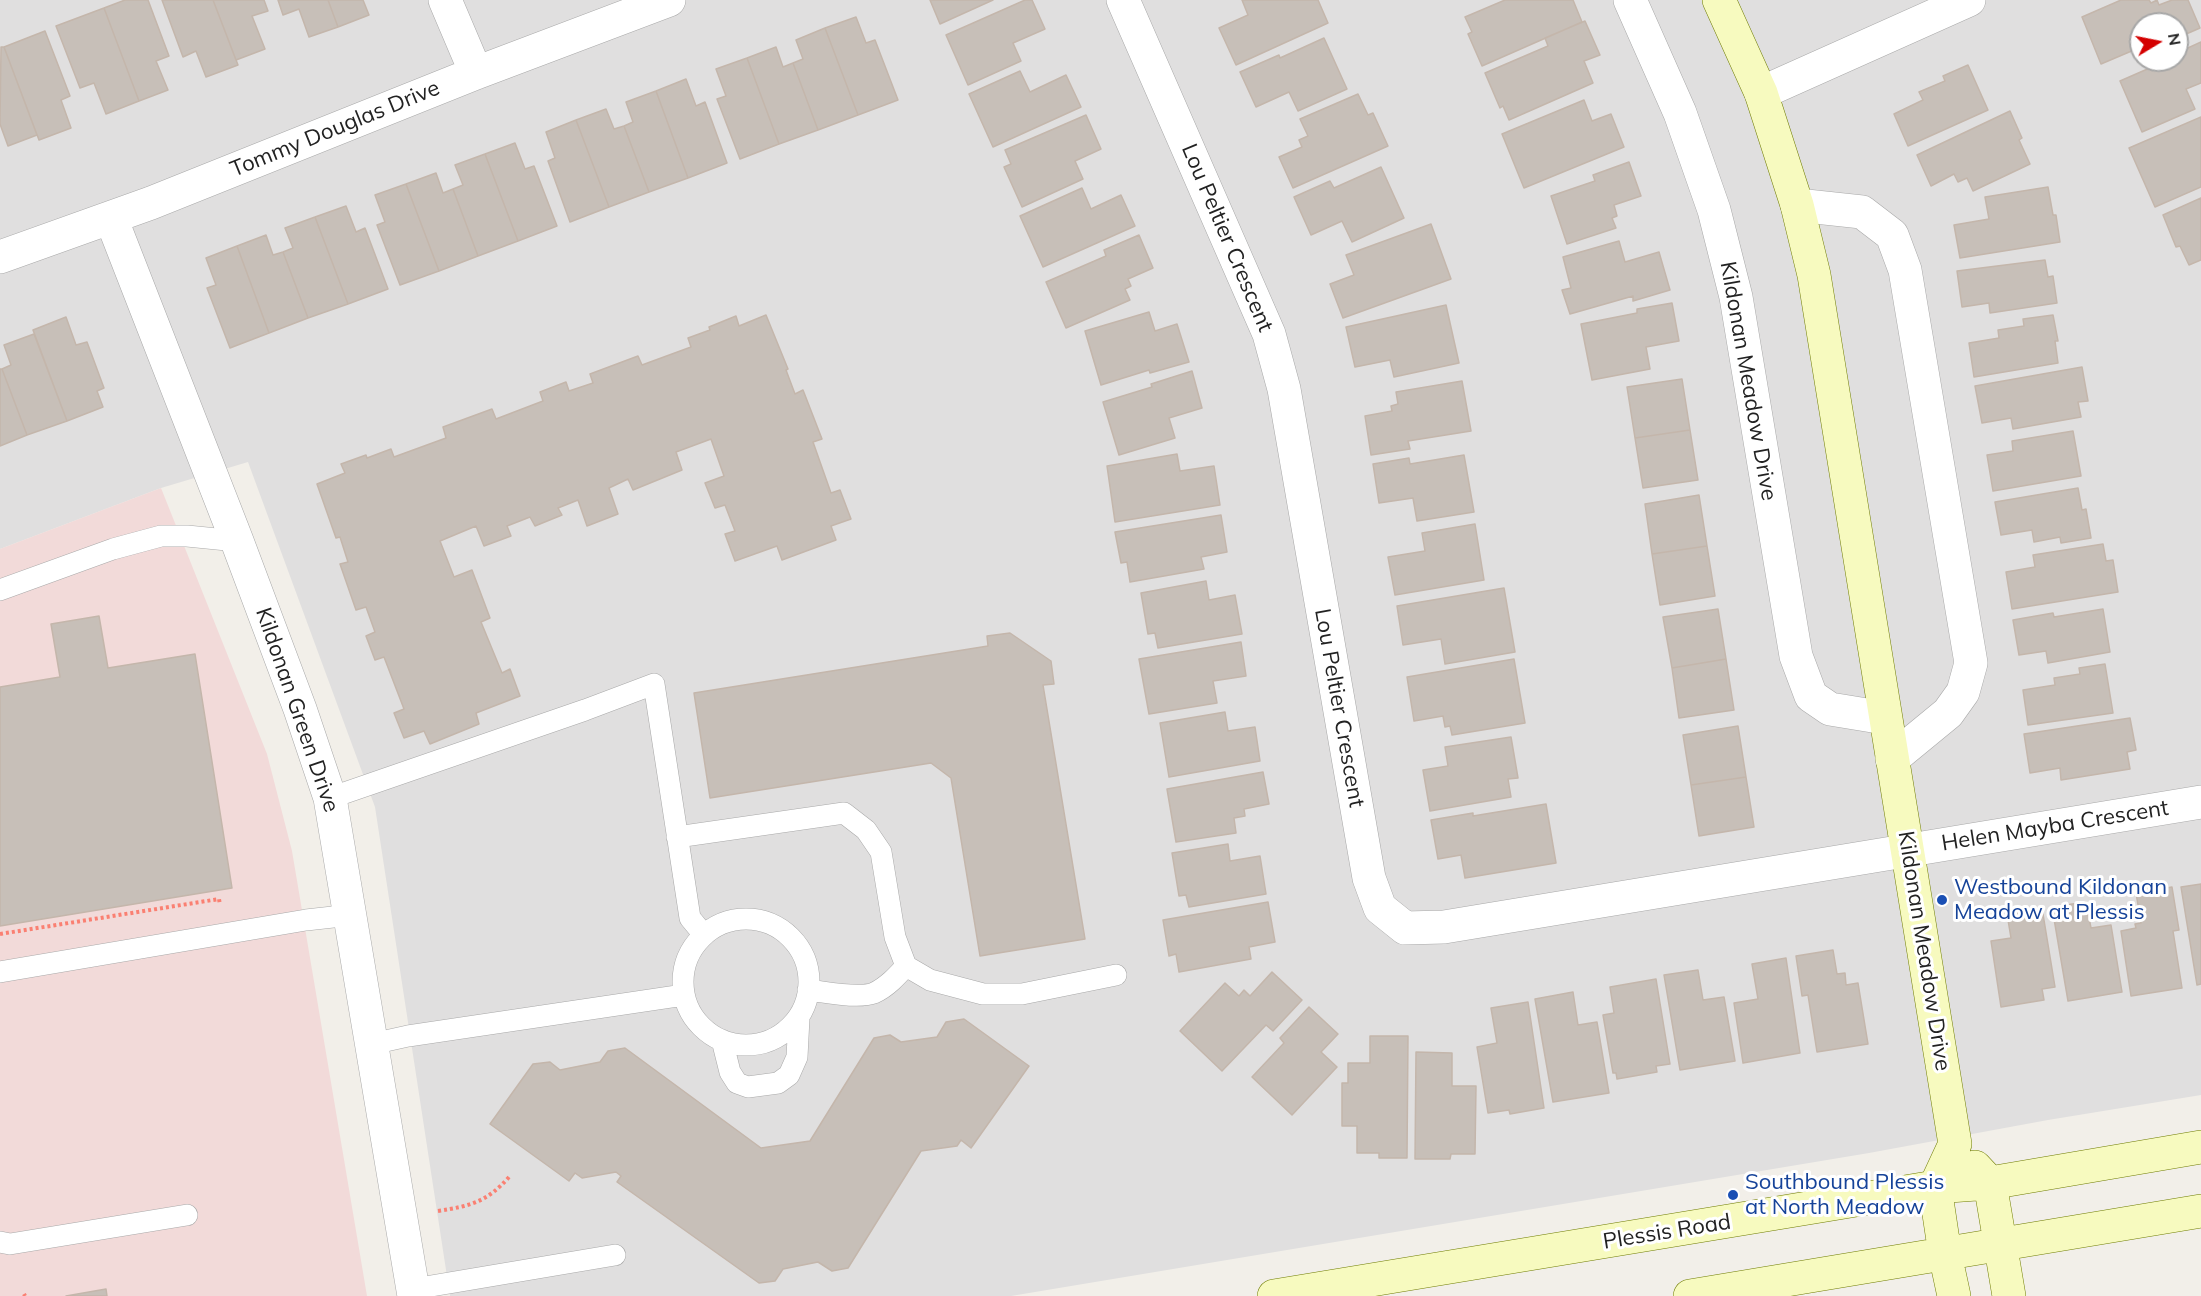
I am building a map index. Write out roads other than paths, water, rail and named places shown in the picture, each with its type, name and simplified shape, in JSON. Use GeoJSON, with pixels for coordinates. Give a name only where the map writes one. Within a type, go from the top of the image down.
{"type":"FeatureCollection","features":[{"type":"Feature","properties":{"kind":"street"},"geometry":{"type":"LineString","coordinates":[[445,0],[477,73]]}},
{"type":"Feature","properties":{"kind":"street","name":"Tommy Douglas Drive"},"geometry":{"type":"LineString","coordinates":[[0,257],[111,218],[477,73],[669,0]]}},
{"type":"Feature","properties":{"kind":"street","name":"Lou Peltier Crescent"},"geometry":{"type":"LineString","coordinates":[[1123,0],[1269,334],[1284,389],[1369,878],[1380,908],[1405,928],[1444,927],[1909,850]]}},
{"type":"Feature","properties":{"kind":"street","name":"Kildonan Meadow Drive"},"geometry":{"type":"LineString","coordinates":[[1630,0],[1680,113],[1714,210],[1736,297],[1796,656],[1811,696],[1830,709],[1885,718]]}},
{"type":"Feature","properties":{"kind":"street","name":"Kildonan Meadow Drive"},"geometry":{"type":"LineString","coordinates":[[1719,0],[1761,93],[1797,205],[1815,275],[1955,1144]]}},
{"type":"Feature","properties":{"kind":"street"},"geometry":{"type":"LineString","coordinates":[[1761,93],[1969,0]]}},
{"type":"Feature","properties":{"kind":"street"},"geometry":{"type":"LineString","coordinates":[[1797,205],[1862,212],[1892,235],[1905,270],[1971,663],[1963,692],[1948,713],[1892,759]]}},
{"type":"Feature","properties":{"kind":"street","name":"Kildonan Green Drive"},"geometry":{"type":"LineString","coordinates":[[111,218],[237,542],[300,709],[330,798],[413,1293]]}},
{"type":"Feature","properties":{"kind":"street","name":"Helen Mayba Crescent"},"geometry":{"type":"LineString","coordinates":[[1909,850],[2201,802]]}},
{"type":"Feature","properties":{"kind":"street"},"geometry":{"type":"LineString","coordinates":[[1954,1296],[1935,1187],[1955,1144],[1990,1184],[2009,1296]]}},
{"type":"Feature","properties":{"kind":"street","name":"Plessis Road"},"geometry":{"type":"LineString","coordinates":[[1274,1296],[1935,1187],[1990,1184],[2201,1146]]}},
{"type":"Feature","properties":{"kind":"street"},"geometry":{"type":"LineString","coordinates":[[1690,1296],[2201,1211]]}},
{"type":"Feature","properties":{"kind":"lane"},"geometry":{"type":"LineString","coordinates":[[0,590],[113,549],[161,536],[187,536],[237,542]]}},
{"type":"Feature","properties":{"kind":"lane"},"geometry":{"type":"LineString","coordinates":[[330,798],[654,684],[690,918],[704,935]]}},
{"type":"Feature","properties":{"kind":"lane"},"geometry":{"type":"LineString","coordinates":[[678,837],[844,813],[866,830],[881,852],[895,937],[906,966],[930,980],[984,994],[1022,994],[1116,975]]}},
{"type":"Feature","properties":{"kind":"lane"},"geometry":{"type":"LineString","coordinates":[[0,972],[306,920],[351,915]]}},
{"type":"Feature","properties":{"kind":"lane"},"geometry":{"type":"LineString","coordinates":[[735,919],[755,919],[775,925],[792,938],[804,955],[809,976],[808,998],[799,1018],[784,1033],[764,1043],[743,1045],[722,1041],[705,1030],[698,1022],[684,995],[683,975],[689,955],[704,935],[716,926],[735,919]]}},
{"type":"Feature","properties":{"kind":"lane"},"geometry":{"type":"LineString","coordinates":[[808,990],[850,995],[873,993],[891,982],[906,966]]}},
{"type":"Feature","properties":{"kind":"lane"},"geometry":{"type":"LineString","coordinates":[[372,1044],[684,995]]}},
{"type":"Feature","properties":{"kind":"lane"},"geometry":{"type":"LineString","coordinates":[[722,1041],[730,1072],[737,1083],[748,1087],[778,1083],[789,1075],[797,1056],[799,1018]]}},
{"type":"Feature","properties":{"kind":"lane"},"geometry":{"type":"LineString","coordinates":[[0,1242],[10,1244],[187,1215]]}},
{"type":"Feature","properties":{"kind":"lane"},"geometry":{"type":"LineString","coordinates":[[413,1293],[615,1255]]}},
{"type":"Feature","properties":{"kind":"place","name":"Westbound Kildonan Meadow at Plessis"},"geometry":{"type":"Point","coordinates":[1942,900]}},
{"type":"Feature","properties":{"kind":"place","name":"Southbound Plessis at North Meadow"},"geometry":{"type":"Point","coordinates":[1733,1195]}}]}
